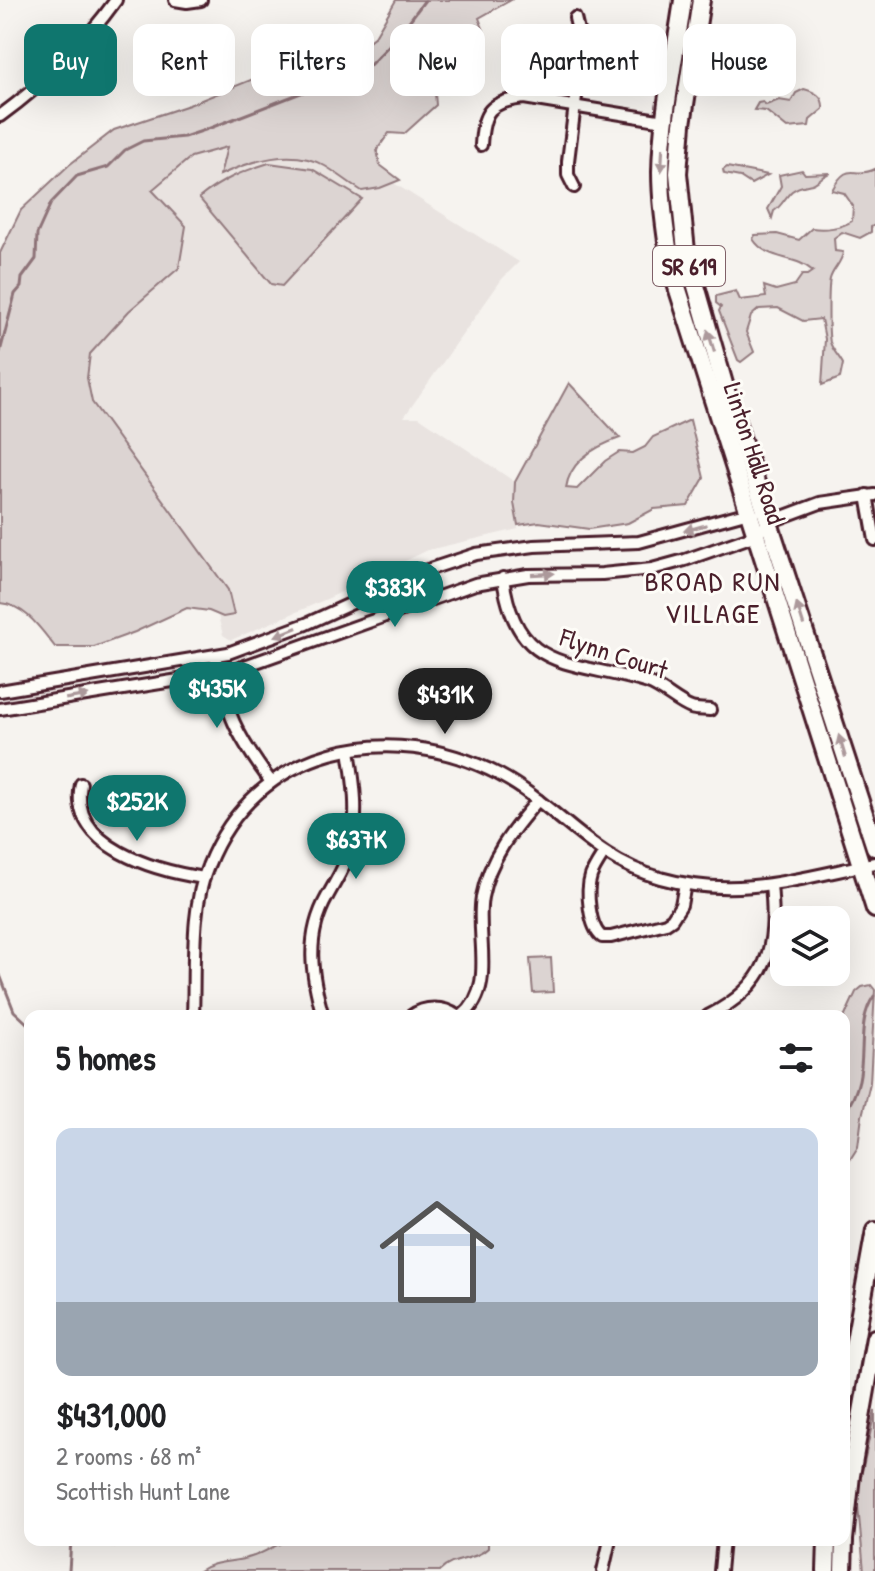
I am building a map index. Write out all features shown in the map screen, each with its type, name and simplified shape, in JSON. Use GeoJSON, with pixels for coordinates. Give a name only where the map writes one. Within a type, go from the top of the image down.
{"type":"FeatureCollection","features":[{"type":"Feature","properties":{"kind":"main road","name":"Linton Hall Road"},"geometry":{"type":"LineString","coordinates":[[683,0],[664,121],[662,199],[672,271],[756,535],[869,864],[875,909]]}},
{"type":"Feature","properties":{"kind":"main road","name":"Linton Hall Road"},"geometry":{"type":"LineString","coordinates":[[701,0],[682,124],[678,173],[681,217],[694,286],[875,847]]}},
{"type":"Feature","properties":{"kind":"main road"},"geometry":{"type":"LineString","coordinates":[[850,1369],[875,1230]]}},
{"type":"Feature","properties":{"kind":"main road"},"geometry":{"type":"LineString","coordinates":[[850,1484],[875,1338]]}},
{"type":"Feature","properties":{"kind":"main road"},"geometry":{"type":"LineString","coordinates":[[826,1571],[827,1546]]}},
{"type":"Feature","properties":{"kind":"main road"},"geometry":{"type":"LineString","coordinates":[[843,1571],[844,1546]]}},
{"type":"Feature","properties":{"kind":"street"},"geometry":{"type":"LineString","coordinates":[[0,116],[63,64],[116,0]]}},
{"type":"Feature","properties":{"kind":"street"},"geometry":{"type":"LineString","coordinates":[[175,0],[201,0]]}},
{"type":"Feature","properties":{"kind":"street"},"geometry":{"type":"LineString","coordinates":[[574,187],[568,175],[568,161],[582,48],[575,18]]}},
{"type":"Feature","properties":{"kind":"street"},"geometry":{"type":"LineString","coordinates":[[481,145],[483,121],[492,108],[506,100],[524,98],[664,121]]}},
{"type":"Feature","properties":{"kind":"street"},"geometry":{"type":"LineString","coordinates":[[0,709],[219,674],[451,591],[503,578],[640,571],[685,560],[756,535],[769,522],[820,503],[871,495],[875,540]]}},
{"type":"Feature","properties":{"kind":"street"},"geometry":{"type":"LineString","coordinates":[[0,691],[215,656],[252,646],[418,573],[476,554],[534,546],[639,542],[749,512],[769,522]]}},
{"type":"Feature","properties":{"kind":"street","name":"Flynn Court"},"geometry":{"type":"LineString","coordinates":[[503,578],[510,616],[519,632],[539,651],[563,663],[650,684],[692,708],[710,710]]}},
{"type":"Feature","properties":{"kind":"street"},"geometry":{"type":"LineString","coordinates":[[215,656],[225,702],[235,729],[271,782]]}},
{"type":"Feature","properties":{"kind":"street"},"geometry":{"type":"LineString","coordinates":[[193,1010],[197,928],[204,878],[217,844],[248,802],[271,782],[302,763],[349,750],[402,747],[439,752],[478,765],[500,775],[538,800],[604,853],[634,869],[685,884],[726,889],[771,885],[869,864]]}},
{"type":"Feature","properties":{"kind":"street"},"geometry":{"type":"LineString","coordinates":[[321,1010],[313,977],[312,942],[319,912],[346,862],[354,831],[355,792],[349,750]]}},
{"type":"Feature","properties":{"kind":"street"},"geometry":{"type":"LineString","coordinates":[[81,784],[79,795],[83,813],[92,828],[115,850],[151,867],[204,878]]}},
{"type":"Feature","properties":{"kind":"street"},"geometry":{"type":"LineString","coordinates":[[467,1010],[476,1002],[482,983],[480,918],[487,880],[514,828],[538,800]]}},
{"type":"Feature","properties":{"kind":"street"},"geometry":{"type":"LineString","coordinates":[[604,853],[592,872],[589,891],[594,928],[602,937],[666,923],[678,912],[685,884]]}},
{"type":"Feature","properties":{"kind":"street"},"geometry":{"type":"LineString","coordinates":[[717,1010],[748,989],[765,964],[774,933],[771,885]]}},
{"type":"Feature","properties":{"kind":"street"},"geometry":{"type":"LineString","coordinates":[[425,1010],[445,1010]]}},
{"type":"Feature","properties":{"kind":"street"},"geometry":{"type":"LineString","coordinates":[[603,1571],[609,1546]]}},
{"type":"Feature","properties":{"kind":"street"},"geometry":{"type":"LineString","coordinates":[[720,1571],[722,1546]]}},
{"type":"Feature","properties":{"kind":"shaded area"},"geometry":{"type":"Polygon","coordinates":[[[396,0],[511,0],[479,18],[481,24],[390,24],[390,96],[435,96],[436,105],[404,134],[389,133],[377,150],[380,165],[400,180],[362,191],[325,166],[299,157],[258,161],[220,175],[227,147],[191,157],[152,190],[186,226],[179,268],[129,311],[90,354],[87,378],[92,402],[228,590],[234,615],[223,617],[209,611],[187,608],[94,647],[55,647],[24,613],[0,603],[0,253],[21,210],[69,165],[114,130],[211,96],[235,96],[235,86],[251,80],[251,96],[374,96],[375,36],[396,0]]]}},
{"type":"Feature","properties":{"kind":"shaded area"},"geometry":{"type":"Polygon","coordinates":[[[804,89],[818,95],[822,101],[823,109],[810,120],[809,126],[787,128],[766,111],[754,110],[758,103],[791,102],[796,93],[804,89]]]}},
{"type":"Feature","properties":{"kind":"shaded area"},"geometry":{"type":"Polygon","coordinates":[[[237,114],[343,151],[519,262],[502,279],[404,417],[419,417],[515,482],[518,529],[428,550],[329,598],[231,640],[223,635],[214,601],[92,466],[32,297],[237,114]]]}},
{"type":"Feature","properties":{"kind":"shaded area"},"geometry":{"type":"Polygon","coordinates":[[[269,163],[312,169],[362,199],[282,286],[271,284],[199,198],[232,177],[269,163]]]}},
{"type":"Feature","properties":{"kind":"shaded area"},"geometry":{"type":"Polygon","coordinates":[[[727,167],[768,175],[751,184],[740,177],[724,174],[723,170],[727,167]]]}},
{"type":"Feature","properties":{"kind":"shaded area"},"geometry":{"type":"Polygon","coordinates":[[[875,169],[875,225],[871,227],[871,232],[860,238],[842,232],[834,238],[835,251],[843,252],[830,279],[829,329],[831,345],[843,364],[840,378],[822,385],[825,339],[821,319],[803,321],[778,308],[759,309],[751,316],[746,332],[754,352],[741,362],[738,360],[716,296],[736,291],[740,300],[766,297],[764,286],[776,290],[795,285],[802,275],[813,271],[798,262],[766,251],[753,239],[755,235],[777,234],[799,240],[812,228],[833,228],[852,221],[853,206],[844,193],[832,190],[847,173],[875,169]]]}},
{"type":"Feature","properties":{"kind":"shaded area"},"geometry":{"type":"Polygon","coordinates":[[[802,170],[805,174],[830,173],[792,191],[774,211],[772,218],[768,209],[781,186],[779,175],[802,170]]]}},
{"type":"Feature","properties":{"kind":"shaded area"},"geometry":{"type":"Polygon","coordinates":[[[569,383],[620,438],[602,445],[579,462],[568,478],[566,488],[577,489],[605,461],[619,452],[633,453],[645,447],[653,437],[690,420],[704,478],[688,506],[654,509],[628,523],[589,529],[539,522],[518,525],[514,503],[515,482],[569,383]]]}},
{"type":"Feature","properties":{"kind":"shaded area"},"geometry":{"type":"Polygon","coordinates":[[[551,958],[553,992],[533,993],[530,959],[551,958]]]}},
{"type":"Feature","properties":{"kind":"shaded area"},"geometry":{"type":"Polygon","coordinates":[[[871,985],[875,990],[870,1083],[858,1147],[850,1160],[848,1010],[856,992],[871,985]]]}},
{"type":"Feature","properties":{"kind":"shaded area"},"geometry":{"type":"Polygon","coordinates":[[[875,1411],[875,1571],[864,1571],[857,1495],[875,1411]]]}},
{"type":"Feature","properties":{"kind":"shaded area"},"geometry":{"type":"Polygon","coordinates":[[[275,1546],[488,1546],[483,1552],[451,1563],[440,1571],[199,1571],[275,1546]]]}},
{"type":"Feature","properties":{"kind":"waterway"},"geometry":{"type":"LineString","coordinates":[[0,352],[15,294],[36,259],[37,234],[51,203],[77,176],[108,167],[125,150],[143,141],[184,137],[368,67],[398,36],[425,0]]}},
{"type":"Feature","properties":{"kind":"waterway"},"geometry":{"type":"LineString","coordinates":[[0,975],[14,1011],[24,1020]]}},
{"type":"Feature","properties":{"kind":"waterway"},"geometry":{"type":"LineString","coordinates":[[850,1103],[859,1082],[864,1022],[874,996]]}},
{"type":"Feature","properties":{"kind":"waterway"},"geometry":{"type":"LineString","coordinates":[[69,1571],[71,1546]]}},
{"type":"Feature","properties":{"kind":"district","name":"BROAD RUN VILLAGE"},"geometry":{"type":"Point","coordinates":[713,597]}}]}
